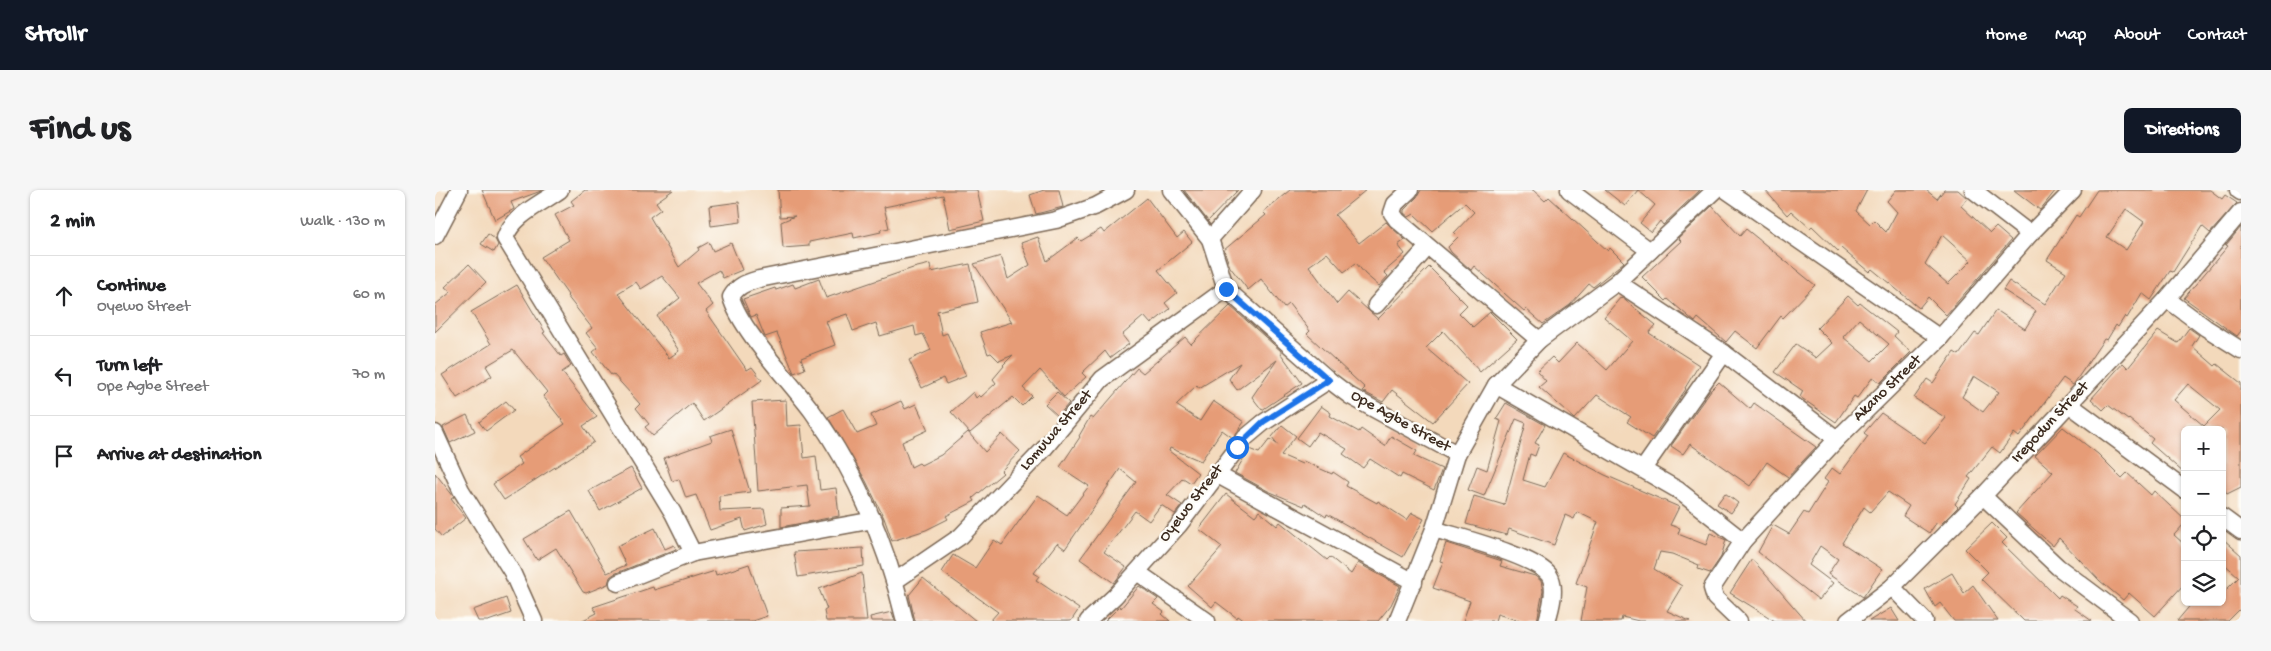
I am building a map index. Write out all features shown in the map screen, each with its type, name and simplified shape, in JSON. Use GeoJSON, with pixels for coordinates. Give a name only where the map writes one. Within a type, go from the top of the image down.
{"type":"FeatureCollection","features":[{"type":"Feature","properties":{"kind":"street"},"geometry":{"type":"LineString","coordinates":[[435,236],[459,190]]}},
{"type":"Feature","properties":{"kind":"street"},"geometry":{"type":"LineString","coordinates":[[560,190],[515,221],[507,230],[505,238],[668,505],[693,553]]}},
{"type":"Feature","properties":{"kind":"street"},"geometry":{"type":"LineString","coordinates":[[905,621],[895,581],[875,520],[853,477],[813,412],[746,326],[733,306],[731,297],[736,288],[759,279],[1056,220],[1096,206],[1126,190]]}},
{"type":"Feature","properties":{"kind":"street"},"geometry":{"type":"LineString","coordinates":[[1171,190],[1210,239],[1226,289]]}},
{"type":"Feature","properties":{"kind":"street"},"geometry":{"type":"LineString","coordinates":[[1210,239],[1253,190]]}},
{"type":"Feature","properties":{"kind":"street"},"geometry":{"type":"LineString","coordinates":[[1410,190],[1395,204],[1391,212],[1397,220],[1427,248],[1539,340]]}},
{"type":"Feature","properties":{"kind":"street"},"geometry":{"type":"LineString","coordinates":[[1569,190],[1650,251]]}},
{"type":"Feature","properties":{"kind":"street"},"geometry":{"type":"LineString","coordinates":[[1397,621],[1434,529],[1457,454],[1496,385],[1539,340],[1617,282],[1715,190]]}},
{"type":"Feature","properties":{"kind":"street"},"geometry":{"type":"LineString","coordinates":[[1726,190],[1940,338]]}},
{"type":"Feature","properties":{"kind":"street"},"geometry":{"type":"LineString","coordinates":[[1973,190],[2030,234]]}},
{"type":"Feature","properties":{"kind":"street","name":"Akano Street"},"geometry":{"type":"LineString","coordinates":[[1739,621],[1713,594],[1712,588],[1743,541],[1837,439],[1940,338],[2030,234],[2073,190]]}},
{"type":"Feature","properties":{"kind":"street","name":"Irepodun Street"},"geometry":{"type":"LineString","coordinates":[[1848,621],[1892,587],[1983,496],[2167,299],[2241,212]]}},
{"type":"Feature","properties":{"kind":"street"},"geometry":{"type":"LineString","coordinates":[[1376,305],[1427,248]]}},
{"type":"Feature","properties":{"kind":"street"},"geometry":{"type":"LineString","coordinates":[[1617,282],[1724,353],[1837,439]]}},
{"type":"Feature","properties":{"kind":"street","name":"Ope Agbe Street"},"geometry":{"type":"LineString","coordinates":[[1226,289],[1329,380],[1369,407],[1457,454]]}},
{"type":"Feature","properties":{"kind":"street","name":"Lomuwa Street"},"geometry":{"type":"LineString","coordinates":[[895,581],[961,536],[1043,450],[1102,379],[1226,289]]}},
{"type":"Feature","properties":{"kind":"street"},"geometry":{"type":"LineString","coordinates":[[2167,299],[2206,328],[2241,350]]}},
{"type":"Feature","properties":{"kind":"street"},"geometry":{"type":"LineString","coordinates":[[1643,469],[1724,353]]}},
{"type":"Feature","properties":{"kind":"street","name":"Oyewo Street"},"geometry":{"type":"LineString","coordinates":[[1088,621],[1115,596],[1179,525],[1245,438],[1263,422],[1329,380]]}},
{"type":"Feature","properties":{"kind":"street"},"geometry":{"type":"LineString","coordinates":[[1496,385],[1678,490],[1743,541]]}},
{"type":"Feature","properties":{"kind":"street"},"geometry":{"type":"LineString","coordinates":[[2070,405],[2181,487]]}},
{"type":"Feature","properties":{"kind":"street"},"geometry":{"type":"LineString","coordinates":[[435,433],[461,490],[512,572],[534,621]]}},
{"type":"Feature","properties":{"kind":"street"},"geometry":{"type":"LineString","coordinates":[[1216,474],[1414,582]]}},
{"type":"Feature","properties":{"kind":"street"},"geometry":{"type":"LineString","coordinates":[[1983,496],[2058,567],[2130,621]]}},
{"type":"Feature","properties":{"kind":"street"},"geometry":{"type":"LineString","coordinates":[[618,584],[693,553],[875,520]]}},
{"type":"Feature","properties":{"kind":"street"},"geometry":{"type":"LineString","coordinates":[[2226,520],[2241,531]]}},
{"type":"Feature","properties":{"kind":"street"},"geometry":{"type":"LineString","coordinates":[[1434,529],[1535,564],[1549,575],[1552,585],[1552,603],[1547,621]]}},
{"type":"Feature","properties":{"kind":"street"},"geometry":{"type":"LineString","coordinates":[[1137,572],[1207,621]]}},
{"type":"Feature","properties":{"kind":"street"},"geometry":{"type":"LineString","coordinates":[[1892,587],[1925,621]]}},
{"type":"Feature","properties":{"kind":"building"},"geometry":{"type":"Polygon","coordinates":[[[482,190],[541,191],[511,202],[514,209],[495,220],[482,190]]]}},
{"type":"Feature","properties":{"kind":"building"},"geometry":{"type":"Polygon","coordinates":[[[585,190],[673,190],[656,202],[661,209],[650,217],[679,267],[699,250],[698,248],[709,242],[713,251],[731,243],[742,270],[723,278],[719,270],[696,283],[713,305],[706,311],[747,370],[752,367],[762,380],[704,421],[692,403],[653,436],[645,427],[649,424],[636,408],[640,404],[613,374],[611,375],[593,352],[598,348],[586,333],[592,328],[567,296],[541,257],[569,240],[555,215],[574,205],[571,201],[585,190]],[[662,276],[641,289],[636,282],[618,293],[669,358],[679,351],[657,316],[680,298],[662,276]]]}},
{"type":"Feature","properties":{"kind":"building"},"geometry":{"type":"Polygon","coordinates":[[[778,190],[977,190],[984,221],[950,229],[943,195],[884,207],[889,228],[880,230],[881,232],[854,238],[853,233],[809,242],[809,246],[783,248],[781,222],[795,216],[780,217],[778,190]]]}},
{"type":"Feature","properties":{"kind":"building"},"geometry":{"type":"Polygon","coordinates":[[[1044,190],[1059,190],[1063,207],[1036,214],[1030,195],[1044,190]]]}},
{"type":"Feature","properties":{"kind":"building"},"geometry":{"type":"Polygon","coordinates":[[[1184,190],[1238,190],[1208,221],[1184,190]]]}},
{"type":"Feature","properties":{"kind":"building"},"geometry":{"type":"Polygon","coordinates":[[[1290,190],[1366,190],[1335,215],[1359,243],[1386,222],[1405,240],[1398,245],[1405,254],[1384,272],[1388,276],[1379,286],[1356,263],[1344,272],[1327,253],[1309,266],[1337,304],[1348,292],[1378,319],[1429,267],[1467,305],[1459,313],[1473,327],[1490,312],[1517,339],[1480,372],[1443,331],[1426,348],[1468,384],[1433,422],[1392,390],[1383,402],[1362,391],[1365,388],[1307,334],[1310,331],[1289,304],[1284,308],[1261,279],[1248,290],[1230,267],[1224,250],[1266,215],[1263,212],[1290,190]]]}},
{"type":"Feature","properties":{"kind":"building"},"geometry":{"type":"Polygon","coordinates":[[[1421,190],[1533,190],[1545,201],[1549,197],[1608,251],[1610,248],[1624,262],[1593,287],[1589,284],[1570,305],[1543,324],[1526,309],[1524,311],[1474,266],[1471,270],[1451,252],[1448,247],[1458,237],[1454,233],[1474,212],[1465,203],[1432,231],[1414,214],[1409,217],[1404,213],[1404,210],[1421,190]]]}},
{"type":"Feature","properties":{"kind":"building"},"geometry":{"type":"Polygon","coordinates":[[[1605,190],[1638,190],[1625,206],[1605,190]]]}},
{"type":"Feature","properties":{"kind":"building"},"geometry":{"type":"Polygon","coordinates":[[[1638,190],[1700,190],[1663,225],[1660,221],[1651,232],[1640,223],[1655,205],[1638,190]]]}},
{"type":"Feature","properties":{"kind":"building"},"geometry":{"type":"Polygon","coordinates":[[[1765,190],[1867,190],[1856,211],[1870,224],[1874,220],[1886,232],[1897,212],[1887,201],[1896,190],[1926,190],[1937,199],[1944,190],[1958,190],[1967,198],[1961,206],[1990,233],[1996,227],[2011,240],[1946,315],[1928,297],[1919,308],[1872,269],[1869,272],[1841,248],[1838,251],[1812,226],[1810,228],[1791,211],[1787,215],[1765,190]],[[1942,235],[1925,264],[1948,284],[1971,261],[1942,235]]]}},
{"type":"Feature","properties":{"kind":"building"},"geometry":{"type":"Polygon","coordinates":[[[2014,190],[2056,190],[2040,210],[2014,190]]]}},
{"type":"Feature","properties":{"kind":"building"},"geometry":{"type":"Polygon","coordinates":[[[2097,190],[2210,190],[2222,199],[2225,195],[2237,203],[2210,233],[2202,226],[2173,272],[2170,271],[2151,300],[2142,293],[2127,318],[2125,316],[2118,327],[2116,325],[2107,340],[2104,339],[2073,385],[2063,378],[2019,437],[2014,433],[2000,453],[1992,447],[1968,477],[1971,479],[1955,504],[1958,507],[1940,525],[1937,522],[1929,533],[1903,516],[1909,506],[1888,492],[1870,512],[1864,507],[1842,543],[1882,569],[1863,597],[1828,574],[1838,559],[1820,546],[1809,565],[1833,583],[1819,600],[1758,552],[1773,525],[1789,534],[1804,512],[1808,514],[1828,482],[1824,479],[1832,468],[1840,474],[1868,436],[1864,433],[1881,413],[1925,443],[1946,418],[1914,398],[1927,379],[1933,383],[1954,352],[1959,355],[1975,333],[1979,335],[1996,310],[2025,329],[2036,311],[2003,290],[2009,281],[2045,304],[2066,272],[2047,260],[2076,215],[2079,217],[2097,190]],[[2126,209],[2107,237],[2126,250],[2144,222],[2126,209]],[[1974,376],[1962,397],[1983,412],[1999,392],[1974,376]]]}},
{"type":"Feature","properties":{"kind":"building"},"geometry":{"type":"Polygon","coordinates":[[[1147,198],[1177,238],[1184,232],[1192,242],[1158,270],[1177,293],[1165,303],[1170,309],[1151,324],[1144,316],[1122,335],[1129,344],[1110,358],[1105,351],[1082,373],[1086,377],[1064,397],[1040,370],[1023,388],[1032,396],[1022,406],[1013,397],[970,433],[951,412],[973,392],[976,398],[979,395],[981,397],[996,383],[993,379],[1013,355],[999,361],[991,353],[988,354],[980,332],[1012,322],[974,264],[1001,256],[1008,279],[1030,265],[1021,243],[1038,237],[1047,261],[1078,238],[1081,241],[1101,229],[1104,233],[1147,198]]]}},
{"type":"Feature","properties":{"kind":"building"},"geometry":{"type":"Polygon","coordinates":[[[739,202],[741,222],[711,226],[709,206],[739,202]]]}},
{"type":"Feature","properties":{"kind":"building"},"geometry":{"type":"Polygon","coordinates":[[[1712,206],[1740,236],[1746,229],[1815,285],[1783,318],[1781,316],[1757,348],[1735,331],[1726,342],[1698,318],[1695,322],[1668,299],[1666,301],[1642,277],[1681,241],[1678,238],[1712,206]]]}},
{"type":"Feature","properties":{"kind":"building"},"geometry":{"type":"Polygon","coordinates":[[[2241,227],[2241,331],[2237,336],[2184,298],[2228,246],[2226,245],[2241,227]]]}},
{"type":"Feature","properties":{"kind":"building"},"geometry":{"type":"Polygon","coordinates":[[[488,234],[495,239],[498,245],[494,252],[481,244],[488,234]]]}},
{"type":"Feature","properties":{"kind":"building"},"geometry":{"type":"Polygon","coordinates":[[[469,264],[486,282],[435,332],[435,305],[451,292],[445,287],[469,264]]]}},
{"type":"Feature","properties":{"kind":"building"},"geometry":{"type":"Polygon","coordinates":[[[930,264],[931,272],[970,264],[978,302],[937,311],[942,335],[947,333],[966,376],[946,384],[943,378],[922,388],[909,360],[931,350],[923,334],[916,336],[914,326],[880,336],[876,323],[853,331],[847,314],[826,321],[835,345],[801,358],[805,369],[794,373],[777,333],[765,337],[756,315],[751,317],[743,299],[793,284],[795,288],[819,279],[826,298],[930,264]]]}},
{"type":"Feature","properties":{"kind":"building"},"geometry":{"type":"Polygon","coordinates":[[[517,285],[545,332],[543,333],[561,356],[564,354],[571,366],[562,372],[597,417],[583,426],[594,442],[504,500],[493,484],[522,464],[517,457],[565,424],[543,396],[547,392],[513,350],[486,366],[492,376],[457,398],[442,375],[491,344],[471,312],[517,285]]]}},
{"type":"Feature","properties":{"kind":"building"},"geometry":{"type":"Polygon","coordinates":[[[1848,296],[1897,332],[1894,336],[1911,352],[1880,383],[1873,377],[1857,398],[1854,396],[1836,422],[1800,397],[1803,391],[1775,372],[1796,344],[1816,358],[1832,343],[1817,328],[1848,296]],[[1859,319],[1843,337],[1872,361],[1889,344],[1859,319]]]}},
{"type":"Feature","properties":{"kind":"building"},"geometry":{"type":"Polygon","coordinates":[[[1621,297],[1656,325],[1649,333],[1699,365],[1686,389],[1652,438],[1627,422],[1631,417],[1597,395],[1575,419],[1539,387],[1546,381],[1537,371],[1552,357],[1558,363],[1577,343],[1607,370],[1632,341],[1604,317],[1621,297]]]}},
{"type":"Feature","properties":{"kind":"building"},"geometry":{"type":"Polygon","coordinates":[[[1230,306],[1281,351],[1281,354],[1302,383],[1262,410],[1252,397],[1277,360],[1237,390],[1229,379],[1240,363],[1199,388],[1197,385],[1176,405],[1200,421],[1213,401],[1244,422],[1233,438],[1222,430],[1201,461],[1170,448],[1169,451],[1198,473],[1191,483],[1183,478],[1167,495],[1182,505],[1175,514],[1161,505],[1149,521],[1135,511],[1104,552],[1126,567],[1114,583],[1080,559],[1136,482],[1120,469],[1065,549],[1057,543],[1034,573],[1039,576],[1036,580],[1079,609],[1071,621],[990,621],[998,612],[942,572],[953,555],[975,568],[994,540],[1002,545],[1038,495],[1067,515],[1089,486],[1060,467],[1080,437],[1090,417],[1093,419],[1137,368],[1143,373],[1185,337],[1191,344],[1230,306]]]}},
{"type":"Feature","properties":{"kind":"building"},"geometry":{"type":"Polygon","coordinates":[[[2189,328],[2199,335],[2192,346],[2215,366],[2217,364],[2241,383],[2241,487],[2227,494],[2226,426],[2204,426],[2181,426],[2181,470],[2150,443],[2153,439],[2129,419],[2108,405],[2103,410],[2091,399],[2123,363],[2128,368],[2158,331],[2178,343],[2189,328]],[[2188,384],[2174,400],[2204,426],[2220,410],[2188,384]]]}},
{"type":"Feature","properties":{"kind":"building"},"geometry":{"type":"Polygon","coordinates":[[[1719,382],[1750,409],[1754,403],[1816,447],[1788,477],[1767,462],[1750,486],[1690,444],[1683,454],[1671,446],[1711,390],[1719,382]]]}},
{"type":"Feature","properties":{"kind":"building"},"geometry":{"type":"Polygon","coordinates":[[[1057,392],[1069,403],[1058,416],[1045,404],[1057,392]]]}},
{"type":"Feature","properties":{"kind":"building"},"geometry":{"type":"Polygon","coordinates":[[[786,400],[787,426],[801,425],[804,458],[816,456],[820,490],[836,488],[839,516],[781,527],[781,508],[810,506],[807,485],[758,491],[752,402],[786,400]]]}},
{"type":"Feature","properties":{"kind":"building"},"geometry":{"type":"Polygon","coordinates":[[[506,401],[514,410],[486,431],[479,422],[506,401]]]}},
{"type":"Feature","properties":{"kind":"building"},"geometry":{"type":"Polygon","coordinates":[[[901,401],[905,409],[916,404],[928,430],[902,442],[911,467],[919,463],[921,465],[941,455],[968,432],[985,452],[1002,434],[1020,451],[1001,471],[1003,473],[973,498],[975,501],[946,516],[948,519],[926,530],[892,541],[884,518],[866,481],[828,417],[843,409],[857,434],[876,426],[871,415],[901,401]]]}},
{"type":"Feature","properties":{"kind":"building"},"geometry":{"type":"Polygon","coordinates":[[[1506,403],[1545,425],[1535,443],[1539,445],[1535,456],[1530,454],[1523,480],[1545,487],[1563,453],[1605,475],[1679,507],[1670,525],[1680,528],[1678,534],[1706,545],[1710,533],[1726,540],[1721,557],[1710,573],[1698,569],[1699,565],[1672,554],[1660,552],[1654,569],[1682,586],[1667,611],[1690,621],[1639,621],[1622,617],[1621,621],[1581,621],[1587,587],[1576,583],[1598,522],[1577,512],[1574,519],[1565,515],[1554,545],[1509,529],[1507,535],[1466,524],[1474,496],[1504,505],[1526,423],[1516,419],[1484,496],[1468,490],[1477,466],[1487,470],[1501,421],[1496,419],[1506,403]]]}},
{"type":"Feature","properties":{"kind":"building"},"geometry":{"type":"Polygon","coordinates":[[[1321,406],[1331,413],[1330,416],[1359,432],[1361,429],[1385,446],[1391,436],[1417,451],[1414,456],[1442,469],[1434,490],[1402,474],[1400,478],[1370,459],[1363,468],[1343,454],[1347,449],[1318,432],[1308,446],[1297,438],[1321,406]]]}},
{"type":"Feature","properties":{"kind":"building"},"geometry":{"type":"Polygon","coordinates":[[[467,415],[475,431],[450,443],[443,427],[467,415]]]}},
{"type":"Feature","properties":{"kind":"building"},"geometry":{"type":"Polygon","coordinates":[[[1282,425],[1296,436],[1281,455],[1302,464],[1303,461],[1332,474],[1333,472],[1348,482],[1346,486],[1377,503],[1378,501],[1407,520],[1412,513],[1424,519],[1403,557],[1327,514],[1326,517],[1305,503],[1304,506],[1268,491],[1235,473],[1249,449],[1259,453],[1270,439],[1278,445],[1272,437],[1282,425]]]}},
{"type":"Feature","properties":{"kind":"building"},"geometry":{"type":"Polygon","coordinates":[[[2063,427],[2098,454],[2122,478],[2127,473],[2151,495],[2154,491],[2181,516],[2181,527],[2174,535],[2181,541],[2181,587],[2155,616],[2129,593],[2123,600],[2100,581],[2059,538],[2053,546],[2016,513],[2053,472],[2035,456],[2063,427]]]}},
{"type":"Feature","properties":{"kind":"building"},"geometry":{"type":"Polygon","coordinates":[[[731,429],[750,492],[719,496],[720,511],[764,509],[767,524],[745,531],[742,519],[710,530],[696,495],[686,498],[679,479],[672,481],[664,458],[712,441],[710,436],[731,429]]]}},
{"type":"Feature","properties":{"kind":"building"},"geometry":{"type":"Polygon","coordinates":[[[631,468],[642,488],[600,511],[589,491],[631,468]]]}},
{"type":"Feature","properties":{"kind":"building"},"geometry":{"type":"Polygon","coordinates":[[[435,473],[454,497],[451,499],[466,518],[442,537],[435,529],[435,473]]]}},
{"type":"Feature","properties":{"kind":"building"},"geometry":{"type":"Polygon","coordinates":[[[1725,493],[1738,503],[1731,513],[1717,504],[1725,493]]]}},
{"type":"Feature","properties":{"kind":"building"},"geometry":{"type":"Polygon","coordinates":[[[1226,494],[1255,516],[1259,511],[1277,526],[1280,522],[1327,560],[1330,557],[1351,574],[1358,563],[1400,586],[1391,605],[1378,621],[1245,621],[1238,616],[1237,618],[1216,602],[1212,607],[1188,586],[1222,547],[1199,529],[1226,494]]]}},
{"type":"Feature","properties":{"kind":"building"},"geometry":{"type":"Polygon","coordinates":[[[571,511],[607,573],[626,565],[617,546],[655,528],[665,549],[674,545],[676,549],[614,574],[610,577],[608,584],[586,593],[583,592],[556,548],[537,560],[524,539],[571,511]]]}},
{"type":"Feature","properties":{"kind":"building"},"geometry":{"type":"Polygon","coordinates":[[[1992,523],[2007,538],[2002,543],[2058,598],[2060,595],[2077,606],[2075,609],[2092,621],[2024,621],[1981,579],[1988,572],[1965,549],[1992,523]]]}},
{"type":"Feature","properties":{"kind":"building"},"geometry":{"type":"Polygon","coordinates":[[[2226,542],[2241,555],[2241,608],[2228,621],[2177,621],[2190,606],[2226,606],[2226,590],[2239,577],[2226,566],[2226,542]]]}},
{"type":"Feature","properties":{"kind":"building"},"geometry":{"type":"Polygon","coordinates":[[[1446,543],[1502,561],[1500,566],[1535,576],[1541,581],[1543,591],[1537,621],[1520,621],[1497,614],[1495,621],[1463,621],[1470,601],[1433,588],[1443,562],[1440,561],[1446,543]]]}},
{"type":"Feature","properties":{"kind":"building"},"geometry":{"type":"Polygon","coordinates":[[[863,548],[864,566],[798,577],[794,552],[863,548]]]}},
{"type":"Feature","properties":{"kind":"building"},"geometry":{"type":"Polygon","coordinates":[[[1752,559],[1806,621],[1775,621],[1730,593],[1752,559]]]}},
{"type":"Feature","properties":{"kind":"building"},"geometry":{"type":"Polygon","coordinates":[[[749,564],[767,616],[752,621],[581,621],[597,613],[593,607],[653,587],[654,590],[715,571],[716,575],[749,564]]]}},
{"type":"Feature","properties":{"kind":"building"},"geometry":{"type":"Polygon","coordinates":[[[862,573],[867,621],[826,621],[824,611],[827,609],[819,589],[862,573]]]}},
{"type":"Feature","properties":{"kind":"building"},"geometry":{"type":"Polygon","coordinates":[[[1952,573],[1964,593],[1973,585],[1998,621],[1954,621],[1940,603],[1935,607],[1925,589],[1952,573]]]}},
{"type":"Feature","properties":{"kind":"building"},"geometry":{"type":"Polygon","coordinates":[[[923,578],[976,621],[915,621],[909,595],[923,578]]]}},
{"type":"Feature","properties":{"kind":"building"},"geometry":{"type":"Polygon","coordinates":[[[1139,586],[1158,599],[1153,604],[1164,612],[1162,614],[1170,621],[1105,621],[1120,606],[1121,608],[1139,586]]]}},
{"type":"Feature","properties":{"kind":"building"},"geometry":{"type":"Polygon","coordinates":[[[506,598],[511,613],[488,621],[478,621],[473,610],[506,598]]]}},
{"type":"Feature","properties":{"kind":"building"},"geometry":{"type":"Polygon","coordinates":[[[1891,608],[1899,621],[1869,621],[1891,608]]]}},
{"type":"Feature","properties":{"kind":"building"},"geometry":{"type":"Polygon","coordinates":[[[892,612],[895,621],[871,621],[870,617],[892,612]]]}},
{"type":"Feature","properties":{"kind":"route"},"geometry":{"type":"LineString","coordinates":[[1226,289],[1329,380],[1263,422],[1237,447]]}}]}
